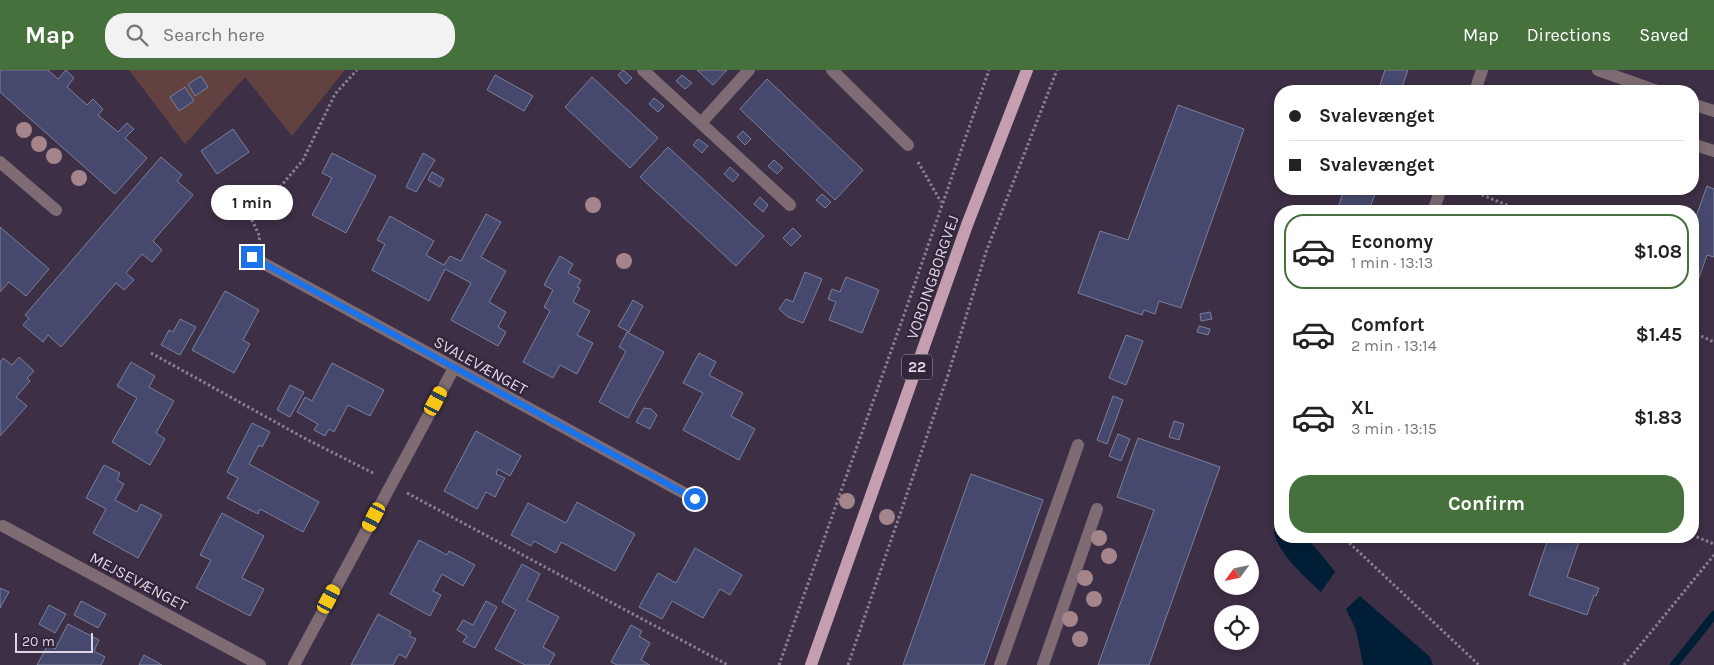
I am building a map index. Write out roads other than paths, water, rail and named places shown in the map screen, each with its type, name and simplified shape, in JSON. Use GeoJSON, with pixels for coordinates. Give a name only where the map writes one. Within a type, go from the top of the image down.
{"type":"FeatureCollection","features":[{"type":"Feature","properties":{"kind":"main road","name":"VORDINGBORGVEJ"},"geometry":{"type":"LineString","coordinates":[[812,665],[967,226],[1027,70]]}},
{"type":"Feature","properties":{"kind":"street"},"geometry":{"type":"LineString","coordinates":[[643,70],[790,205]]}},
{"type":"Feature","properties":{"kind":"street"},"geometry":{"type":"LineString","coordinates":[[701,123],[750,70]]}},
{"type":"Feature","properties":{"kind":"street"},"geometry":{"type":"LineString","coordinates":[[832,70],[908,145]]}},
{"type":"Feature","properties":{"kind":"street"},"geometry":{"type":"LineString","coordinates":[[1477,85],[1482,70]]}},
{"type":"Feature","properties":{"kind":"street"},"geometry":{"type":"LineString","coordinates":[[1598,70],[1626,85]]}},
{"type":"Feature","properties":{"kind":"street"},"geometry":{"type":"LineString","coordinates":[[1699,106],[1714,111]]}},
{"type":"Feature","properties":{"kind":"street"},"geometry":{"type":"LineString","coordinates":[[1699,146],[1714,151]]}},
{"type":"Feature","properties":{"kind":"street"},"geometry":{"type":"LineString","coordinates":[[0,162],[56,210]]}},
{"type":"Feature","properties":{"kind":"street","name":"SVALEVÆNGET"},"geometry":{"type":"LineString","coordinates":[[252,257],[695,499]]}},
{"type":"Feature","properties":{"kind":"street"},"geometry":{"type":"LineString","coordinates":[[294,665],[454,368]]}},
{"type":"Feature","properties":{"kind":"street"},"geometry":{"type":"LineString","coordinates":[[1000,665],[1078,445]]}},
{"type":"Feature","properties":{"kind":"street"},"geometry":{"type":"LineString","coordinates":[[1043,665],[1097,509]]}},
{"type":"Feature","properties":{"kind":"street","name":"MEJSEVÆNGET"},"geometry":{"type":"LineString","coordinates":[[3,526],[260,665]]}},
{"type":"Feature","properties":{"kind":"water"},"geometry":{"type":"Polygon","coordinates":[[[1312,543],[1335,572],[1321,592],[1295,566],[1278,544],[1312,543]]]}},
{"type":"Feature","properties":{"kind":"water"},"geometry":{"type":"Polygon","coordinates":[[[1360,596],[1430,657],[1433,665],[1363,665],[1356,630],[1346,609],[1360,596]]]}},
{"type":"Feature","properties":{"kind":"waterway"},"geometry":{"type":"LineString","coordinates":[[1674,665],[1714,615]]}}]}
